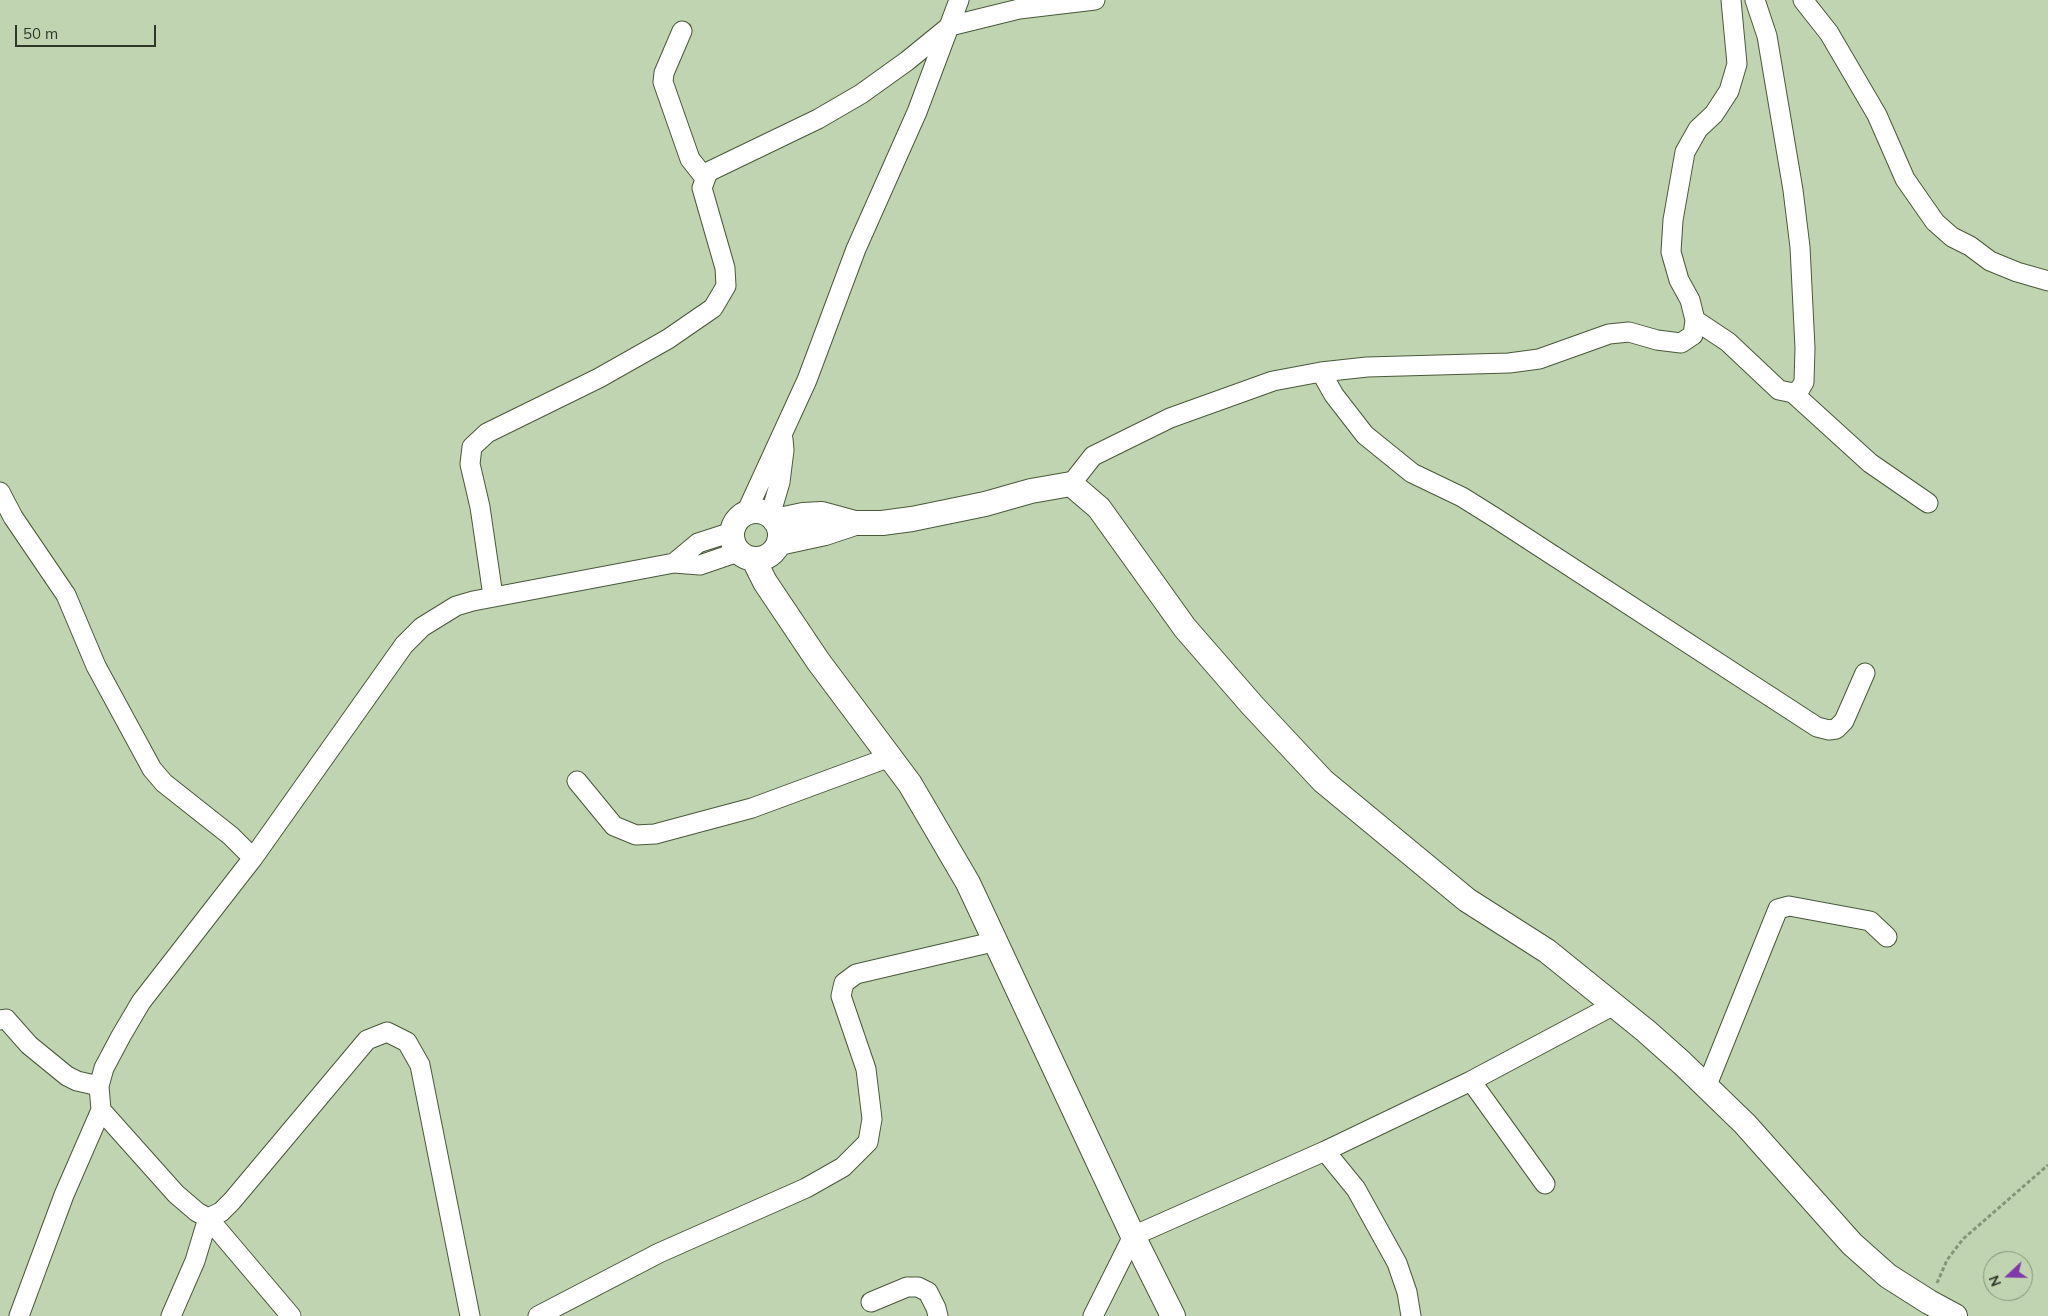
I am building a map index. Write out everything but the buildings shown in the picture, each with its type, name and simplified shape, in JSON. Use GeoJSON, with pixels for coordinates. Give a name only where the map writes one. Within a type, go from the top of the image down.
{"type":"FeatureCollection","features":[{"type":"Feature","properties":{"kind":"street"},"geometry":{"type":"LineString","coordinates":[[959,0],[917,112],[856,249],[807,380],[783,434],[760,478],[746,513],[734,524],[741,548],[818,661],[910,784],[943,838],[997,941],[1133,1236],[1173,1316]]}},
{"type":"Feature","properties":{"kind":"street"},"geometry":{"type":"LineString","coordinates":[[493,596],[480,507],[470,464],[472,447],[487,434],[599,378],[668,339],[713,308],[726,286],[726,268],[702,188],[708,172],[818,119],[861,94],[950,26],[1019,9],[1095,0]]}},
{"type":"Feature","properties":{"kind":"street"},"geometry":{"type":"LineString","coordinates":[[746,513],[758,511],[775,526],[825,533],[855,522],[882,523],[912,519],[985,504],[1031,491],[1071,484],[1093,456],[1170,418],[1273,381],[1321,372],[1367,367],[1508,363],[1540,359],[1608,334],[1630,332],[1657,340],[1681,343],[1693,335],[1695,320],[1690,300],[1679,280],[1671,252],[1672,220],[1681,184],[1685,152],[1698,129],[1714,114],[1729,91],[1737,64],[1731,0]]}},
{"type":"Feature","properties":{"kind":"street"},"geometry":{"type":"LineString","coordinates":[[1755,0],[1767,36],[1793,190],[1800,247],[1806,348],[1804,382],[1800,389],[1793,393]]}},
{"type":"Feature","properties":{"kind":"street"},"geometry":{"type":"LineString","coordinates":[[1803,0],[1829,33],[1877,115],[1905,179],[1935,222],[1952,237],[1970,246],[1990,261],[2017,272],[2048,281]]}},
{"type":"Feature","properties":{"kind":"street"},"geometry":{"type":"LineString","coordinates":[[682,31],[664,72],[662,82],[690,159],[705,178]]}},
{"type":"Feature","properties":{"kind":"street"},"geometry":{"type":"LineString","coordinates":[[1695,320],[1728,342],[1779,390],[1793,393],[1870,463],[1928,503]]}},
{"type":"Feature","properties":{"kind":"street"},"geometry":{"type":"LineString","coordinates":[[1321,372],[1334,395],[1365,435],[1412,473],[1462,497],[1817,727],[1829,730],[1836,729],[1844,721],[1865,673]]}},
{"type":"Feature","properties":{"kind":"street"},"geometry":{"type":"LineString","coordinates":[[19,1316],[64,1195],[101,1110],[99,1086],[104,1068],[141,1002],[253,858],[404,645],[422,628],[448,611],[473,601],[493,596],[674,563],[700,565],[741,548],[770,556],[784,450],[783,434]]}},
{"type":"Feature","properties":{"kind":"street"},"geometry":{"type":"LineString","coordinates":[[1071,484],[1098,508],[1185,628],[1252,705],[1323,781],[1467,900],[1547,951],[1612,1006],[1646,1031],[1707,1086],[1745,1124],[1852,1244],[1888,1276],[1955,1316]]}},
{"type":"Feature","properties":{"kind":"street"},"geometry":{"type":"LineString","coordinates":[[0,492],[13,517],[66,595],[96,666],[152,769],[169,787],[231,836],[253,858]]}},
{"type":"Feature","properties":{"kind":"street"},"geometry":{"type":"LineString","coordinates":[[577,781],[614,826],[636,835],[655,834],[752,808],[890,758]]}},
{"type":"Feature","properties":{"kind":"street"},"geometry":{"type":"LineString","coordinates":[[1707,1086],[1778,909],[1789,906],[1870,921],[1887,937]]}},
{"type":"Feature","properties":{"kind":"street"},"geometry":{"type":"LineString","coordinates":[[538,1316],[659,1253],[806,1188],[843,1167],[868,1142],[872,1119],[866,1070],[841,996],[844,983],[856,974],[997,941]]}},
{"type":"Feature","properties":{"kind":"street"},"geometry":{"type":"LineString","coordinates":[[1093,1316],[1133,1236],[1325,1151],[1471,1081],[1612,1006]]}},
{"type":"Feature","properties":{"kind":"street"},"geometry":{"type":"LineString","coordinates":[[0,1020],[6,1019],[29,1046],[67,1076],[77,1081],[99,1086]]}},
{"type":"Feature","properties":{"kind":"street"},"geometry":{"type":"LineString","coordinates":[[172,1316],[195,1261],[208,1218],[221,1212],[232,1201],[367,1040],[387,1032],[407,1042],[420,1065],[470,1316]]}},
{"type":"Feature","properties":{"kind":"street"},"geometry":{"type":"LineString","coordinates":[[1471,1081],[1545,1184]]}},
{"type":"Feature","properties":{"kind":"street"},"geometry":{"type":"LineString","coordinates":[[101,1110],[176,1194],[197,1212],[208,1218],[291,1316]]}},
{"type":"Feature","properties":{"kind":"street"},"geometry":{"type":"LineString","coordinates":[[1325,1151],[1356,1189],[1397,1263],[1409,1299],[1411,1316]]}},
{"type":"Feature","properties":{"kind":"street"},"geometry":{"type":"LineString","coordinates":[[871,1302],[907,1287],[918,1287],[928,1292],[938,1316]]}},
{"type":"Feature","properties":{"kind":"path"},"geometry":{"type":"LineString","coordinates":[[1929,1302],[1947,1260],[1963,1239],[2048,1165]]}}]}
